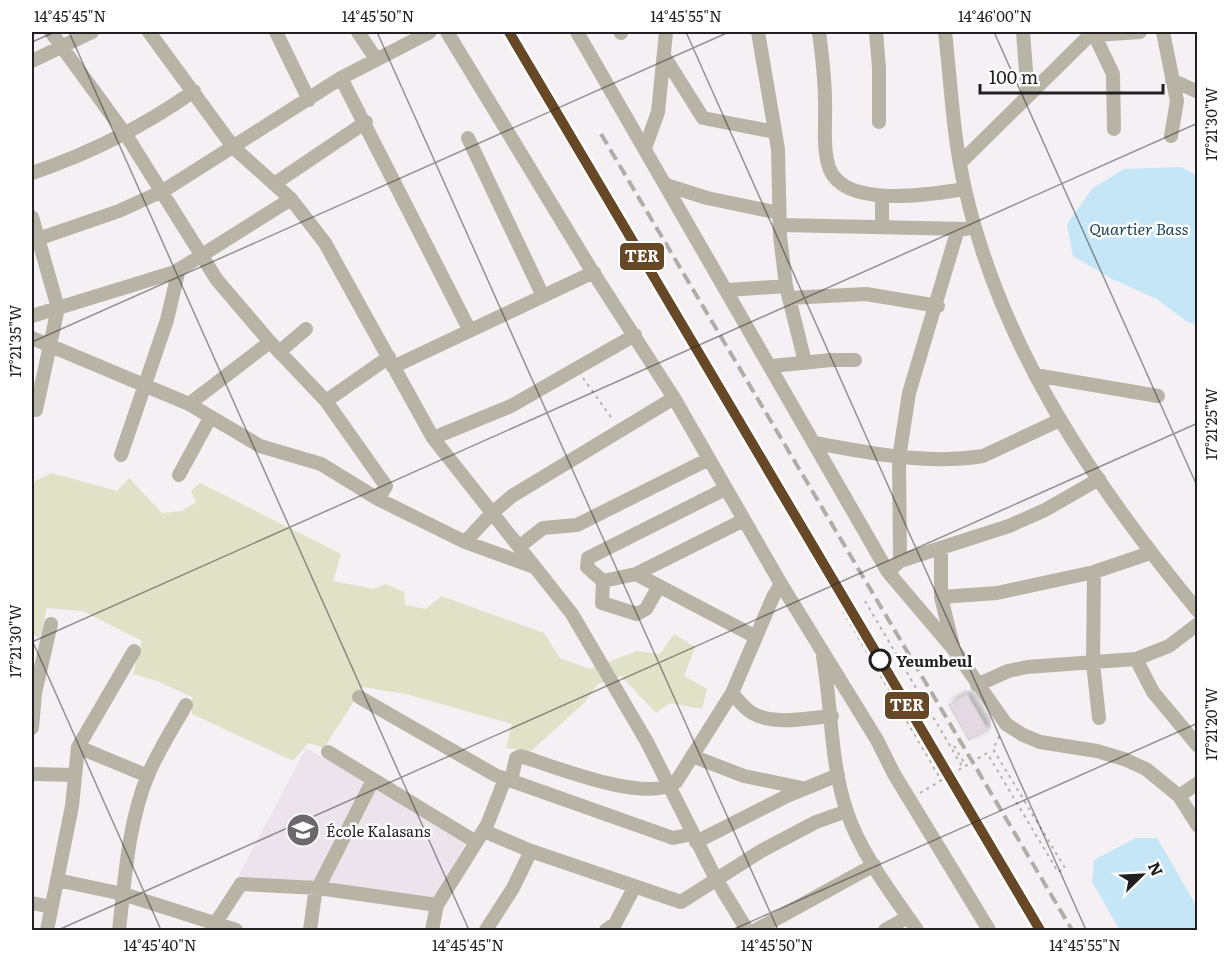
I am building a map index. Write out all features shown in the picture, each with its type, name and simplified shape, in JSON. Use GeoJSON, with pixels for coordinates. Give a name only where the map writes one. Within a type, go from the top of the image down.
{"type":"FeatureCollection","features":[{"type":"Feature","properties":{"kind":"street"},"geometry":{"type":"LineString","coordinates":[[51,32],[126,135],[217,280],[274,347],[326,400],[385,484],[386,488],[378,498]]}},
{"type":"Feature","properties":{"kind":"street"},"geometry":{"type":"LineString","coordinates":[[32,61],[92,32]]}},
{"type":"Feature","properties":{"kind":"street"},"geometry":{"type":"LineString","coordinates":[[149,32],[234,148],[291,199],[325,243],[433,438],[573,614],[647,742],[694,838],[747,930]]}},
{"type":"Feature","properties":{"kind":"street"},"geometry":{"type":"LineString","coordinates":[[276,32],[309,100]]}},
{"type":"Feature","properties":{"kind":"street"},"geometry":{"type":"LineString","coordinates":[[358,32],[376,59]]}},
{"type":"Feature","properties":{"kind":"street"},"geometry":{"type":"LineString","coordinates":[[35,240],[119,211],[163,191],[341,78],[430,32]]}},
{"type":"Feature","properties":{"kind":"street"},"geometry":{"type":"LineString","coordinates":[[447,32],[674,398],[725,489],[989,930]]}},
{"type":"Feature","properties":{"kind":"street"},"geometry":{"type":"LineString","coordinates":[[577,32],[772,366],[888,572],[955,651],[1006,724],[1023,735],[1041,741],[1124,759],[1146,769],[1179,796],[1197,826]]}},
{"type":"Feature","properties":{"kind":"street"},"geometry":{"type":"LineString","coordinates":[[645,148],[658,112],[666,32]]}},
{"type":"Feature","properties":{"kind":"street"},"geometry":{"type":"LineString","coordinates":[[758,32],[775,132],[779,219],[788,292],[805,362]]}},
{"type":"Feature","properties":{"kind":"street"},"geometry":{"type":"LineString","coordinates":[[819,32],[830,169],[836,178],[846,186],[882,196],[919,196],[965,189]]}},
{"type":"Feature","properties":{"kind":"street"},"geometry":{"type":"LineString","coordinates":[[876,32],[879,122]]}},
{"type":"Feature","properties":{"kind":"street"},"geometry":{"type":"LineString","coordinates":[[945,32],[965,189],[1005,318],[1060,420],[1150,553],[1197,611]]}},
{"type":"Feature","properties":{"kind":"street"},"geometry":{"type":"LineString","coordinates":[[1023,32],[1028,96]]}},
{"type":"Feature","properties":{"kind":"street"},"geometry":{"type":"LineString","coordinates":[[960,163],[1093,32],[1095,35],[1140,32]]}},
{"type":"Feature","properties":{"kind":"street"},"geometry":{"type":"LineString","coordinates":[[1163,32],[1177,107],[1172,136]]}},
{"type":"Feature","properties":{"kind":"street"},"geometry":{"type":"LineString","coordinates":[[1095,35],[1113,74],[1114,129]]}},
{"type":"Feature","properties":{"kind":"street"},"geometry":{"type":"LineString","coordinates":[[664,56],[703,118],[775,132]]}},
{"type":"Feature","properties":{"kind":"street"},"geometry":{"type":"LineString","coordinates":[[341,78],[366,122],[469,329]]}},
{"type":"Feature","properties":{"kind":"street"},"geometry":{"type":"LineString","coordinates":[[1172,80],[1197,92]]}},
{"type":"Feature","properties":{"kind":"street"},"geometry":{"type":"LineString","coordinates":[[32,173],[90,152],[126,135],[194,91]]}},
{"type":"Feature","properties":{"kind":"street"},"geometry":{"type":"LineString","coordinates":[[274,184],[366,122]]}},
{"type":"Feature","properties":{"kind":"street"},"geometry":{"type":"LineString","coordinates":[[468,138],[543,297]]}},
{"type":"Feature","properties":{"kind":"street"},"geometry":{"type":"LineString","coordinates":[[666,185],[779,219],[882,227],[976,228]]}},
{"type":"Feature","properties":{"kind":"street"},"geometry":{"type":"LineString","coordinates":[[882,196],[882,227]]}},
{"type":"Feature","properties":{"kind":"street"},"geometry":{"type":"LineString","coordinates":[[32,316],[179,270],[291,199]]}},
{"type":"Feature","properties":{"kind":"street"},"geometry":{"type":"LineString","coordinates":[[32,217],[35,240],[58,308],[58,318],[36,410]]}},
{"type":"Feature","properties":{"kind":"street"},"geometry":{"type":"LineString","coordinates":[[900,561],[899,458],[909,393],[938,306],[958,229]]}},
{"type":"Feature","properties":{"kind":"street"},"geometry":{"type":"LineString","coordinates":[[121,455],[167,320],[179,270]]}},
{"type":"Feature","properties":{"kind":"street"},"geometry":{"type":"LineString","coordinates":[[326,400],[391,362],[543,297],[594,272]]}},
{"type":"Feature","properties":{"kind":"street"},"geometry":{"type":"LineString","coordinates":[[728,290],[866,294],[938,306]]}},
{"type":"Feature","properties":{"kind":"street"},"geometry":{"type":"LineString","coordinates":[[189,404],[274,347],[306,329]]}},
{"type":"Feature","properties":{"kind":"street"},"geometry":{"type":"LineString","coordinates":[[433,438],[511,406],[634,335]]}},
{"type":"Feature","properties":{"kind":"street"},"geometry":{"type":"LineString","coordinates":[[32,338],[145,383],[189,404],[260,446],[321,464],[378,498],[465,542],[534,567]]}},
{"type":"Feature","properties":{"kind":"street"},"geometry":{"type":"LineString","coordinates":[[772,366],[855,360]]}},
{"type":"Feature","properties":{"kind":"street"},"geometry":{"type":"LineString","coordinates":[[1035,375],[1158,396]]}},
{"type":"Feature","properties":{"kind":"street"},"geometry":{"type":"LineString","coordinates":[[465,542],[492,513],[512,496],[674,398]]}},
{"type":"Feature","properties":{"kind":"street"},"geometry":{"type":"LineString","coordinates":[[179,475],[210,417]]}},
{"type":"Feature","properties":{"kind":"street"},"geometry":{"type":"LineString","coordinates":[[815,443],[899,458],[982,456],[1060,420]]}},
{"type":"Feature","properties":{"kind":"street"},"geometry":{"type":"LineString","coordinates":[[519,547],[543,528],[577,525],[709,459]]}},
{"type":"Feature","properties":{"kind":"street"},"geometry":{"type":"LineString","coordinates":[[888,572],[900,561],[1018,522],[1099,479]]}},
{"type":"Feature","properties":{"kind":"street"},"geometry":{"type":"LineString","coordinates":[[603,581],[586,567],[588,558],[725,489]]}},
{"type":"Feature","properties":{"kind":"street"},"geometry":{"type":"LineString","coordinates":[[603,581],[636,574],[744,520]]}},
{"type":"Feature","properties":{"kind":"street"},"geometry":{"type":"LineString","coordinates":[[940,549],[941,597],[955,651]]}},
{"type":"Feature","properties":{"kind":"street"},"geometry":{"type":"LineString","coordinates":[[941,597],[997,593],[1055,578],[1094,572],[1150,553]]}},
{"type":"Feature","properties":{"kind":"street"},"geometry":{"type":"LineString","coordinates":[[1094,572],[1093,663],[1099,718]]}},
{"type":"Feature","properties":{"kind":"street"},"geometry":{"type":"LineString","coordinates":[[636,574],[756,637]]}},
{"type":"Feature","properties":{"kind":"street"},"geometry":{"type":"LineString","coordinates":[[603,581],[602,603],[605,606],[638,614],[646,609],[659,586]]}},
{"type":"Feature","properties":{"kind":"street"},"geometry":{"type":"LineString","coordinates":[[432,930],[437,905],[480,836],[508,780],[516,758],[521,756],[617,785],[648,789],[669,787],[676,782],[732,693],[782,584]]}},
{"type":"Feature","properties":{"kind":"street"},"geometry":{"type":"LineString","coordinates":[[32,728],[35,693],[51,624]]}},
{"type":"Feature","properties":{"kind":"street"},"geometry":{"type":"LineString","coordinates":[[977,685],[1008,670],[1136,659],[1169,646],[1197,624]]}},
{"type":"Feature","properties":{"kind":"street"},"geometry":{"type":"LineString","coordinates":[[822,649],[838,775],[847,811],[874,865],[917,930]]}},
{"type":"Feature","properties":{"kind":"street"},"geometry":{"type":"LineString","coordinates":[[47,930],[72,806],[78,747],[134,651]]}},
{"type":"Feature","properties":{"kind":"street"},"geometry":{"type":"LineString","coordinates":[[1136,659],[1153,692],[1197,746]]}},
{"type":"Feature","properties":{"kind":"street"},"geometry":{"type":"LineString","coordinates":[[732,693],[750,712],[760,717],[784,720],[832,716]]}},
{"type":"Feature","properties":{"kind":"street"},"geometry":{"type":"LineString","coordinates":[[359,697],[508,780],[673,838],[694,838],[838,775]]}},
{"type":"Feature","properties":{"kind":"street"},"geometry":{"type":"LineString","coordinates":[[119,930],[132,831],[147,776],[186,705]]}},
{"type":"Feature","properties":{"kind":"street"},"geometry":{"type":"LineString","coordinates":[[78,747],[147,776]]}},
{"type":"Feature","properties":{"kind":"street"},"geometry":{"type":"LineString","coordinates":[[327,752],[373,780],[480,836],[681,902],[792,834],[847,811]]}},
{"type":"Feature","properties":{"kind":"street"},"geometry":{"type":"LineString","coordinates":[[692,756],[744,776],[802,789]]}},
{"type":"Feature","properties":{"kind":"street"},"geometry":{"type":"LineString","coordinates":[[32,774],[74,775]]}},
{"type":"Feature","properties":{"kind":"street"},"geometry":{"type":"LineString","coordinates":[[310,930],[313,901],[318,888],[373,780]]}},
{"type":"Feature","properties":{"kind":"street"},"geometry":{"type":"LineString","coordinates":[[1179,796],[1197,783]]}},
{"type":"Feature","properties":{"kind":"street"},"geometry":{"type":"LineString","coordinates":[[486,930],[513,888],[531,851]]}},
{"type":"Feature","properties":{"kind":"street"},"geometry":{"type":"LineString","coordinates":[[756,930],[874,865]]}},
{"type":"Feature","properties":{"kind":"street"},"geometry":{"type":"LineString","coordinates":[[57,880],[123,894],[213,927],[236,930]]}},
{"type":"Feature","properties":{"kind":"street"},"geometry":{"type":"LineString","coordinates":[[213,927],[241,884],[318,888],[437,905]]}},
{"type":"Feature","properties":{"kind":"street"},"geometry":{"type":"LineString","coordinates":[[606,930],[615,924],[634,888]]}},
{"type":"Feature","properties":{"kind":"street"},"geometry":{"type":"LineString","coordinates":[[32,903],[51,907]]}},
{"type":"Feature","properties":{"kind":"street"},"geometry":{"type":"LineString","coordinates":[[885,930],[908,917]]}},
{"type":"Feature","properties":{"kind":"path"},"geometry":{"type":"LineString","coordinates":[[576,369],[620,430]]}},
{"type":"Feature","properties":{"kind":"path"},"geometry":{"type":"LineString","coordinates":[[866,601],[964,767]]}},
{"type":"Feature","properties":{"kind":"path"},"geometry":{"type":"LineString","coordinates":[[843,611],[941,781]]}},
{"type":"Feature","properties":{"kind":"path"},"geometry":{"type":"LineString","coordinates":[[954,746],[964,767]]}},
{"type":"Feature","properties":{"kind":"path"},"geometry":{"type":"LineString","coordinates":[[913,786],[918,795],[987,753],[1058,872],[1065,868],[993,749]]}},
{"type":"Feature","properties":{"kind":"path"},"geometry":{"type":"LineString","coordinates":[[932,758],[945,778]]}},
{"type":"Feature","properties":{"kind":"shaded area","name":"École Kalasans"},"geometry":{"type":"Polygon","coordinates":[[[306,748],[367,783],[315,882],[238,877],[306,748]]]}},
{"type":"Feature","properties":{"kind":"shaded area"},"geometry":{"type":"Polygon","coordinates":[[[375,788],[465,844],[435,899],[328,883],[375,788]]]}},
{"type":"Feature","properties":{"kind":"green space"},"geometry":{"type":"Polygon","coordinates":[[[52,473],[117,491],[129,478],[162,513],[182,511],[196,502],[191,491],[200,483],[341,554],[333,581],[374,589],[385,584],[404,592],[405,605],[426,609],[441,596],[544,633],[560,658],[590,669],[637,651],[660,654],[674,634],[695,647],[684,676],[707,689],[702,709],[670,703],[656,713],[621,676],[598,684],[584,703],[531,751],[506,748],[512,724],[406,694],[363,687],[324,748],[308,743],[293,761],[192,714],[192,697],[157,681],[133,674],[142,641],[83,611],[47,608],[40,638],[32,635],[32,490],[35,481],[52,473]]]}},
{"type":"Feature","properties":{"kind":"water","name":"Quartier Bass"},"geometry":{"type":"Polygon","coordinates":[[[1182,167],[1197,176],[1197,325],[1186,321],[1157,299],[1112,279],[1073,256],[1067,224],[1092,189],[1124,169],[1182,167]]]}},
{"type":"Feature","properties":{"kind":"water"},"geometry":{"type":"Polygon","coordinates":[[[1136,838],[1157,838],[1197,907],[1197,930],[1120,930],[1092,882],[1094,860],[1136,838]]]}},
{"type":"Feature","properties":{"kind":"building"},"geometry":{"type":"Polygon","coordinates":[[[967,695],[987,730],[969,740],[949,705],[967,695]]]}},
{"type":"Feature","properties":{"kind":"railway"},"geometry":{"type":"LineString","coordinates":[[601,134],[1072,930]]}},
{"type":"Feature","properties":{"kind":"transit line","name":"TER"},"geometry":{"type":"LineString","coordinates":[[509,32],[1040,930]]}},
{"type":"Feature","properties":{"kind":"place","name":"Yeumbeul"},"geometry":{"type":"Point","coordinates":[880,660]}},
{"type":"Feature","properties":{"kind":"place","name":"École Kalasans"},"geometry":{"type":"Point","coordinates":[303,830]}}]}
